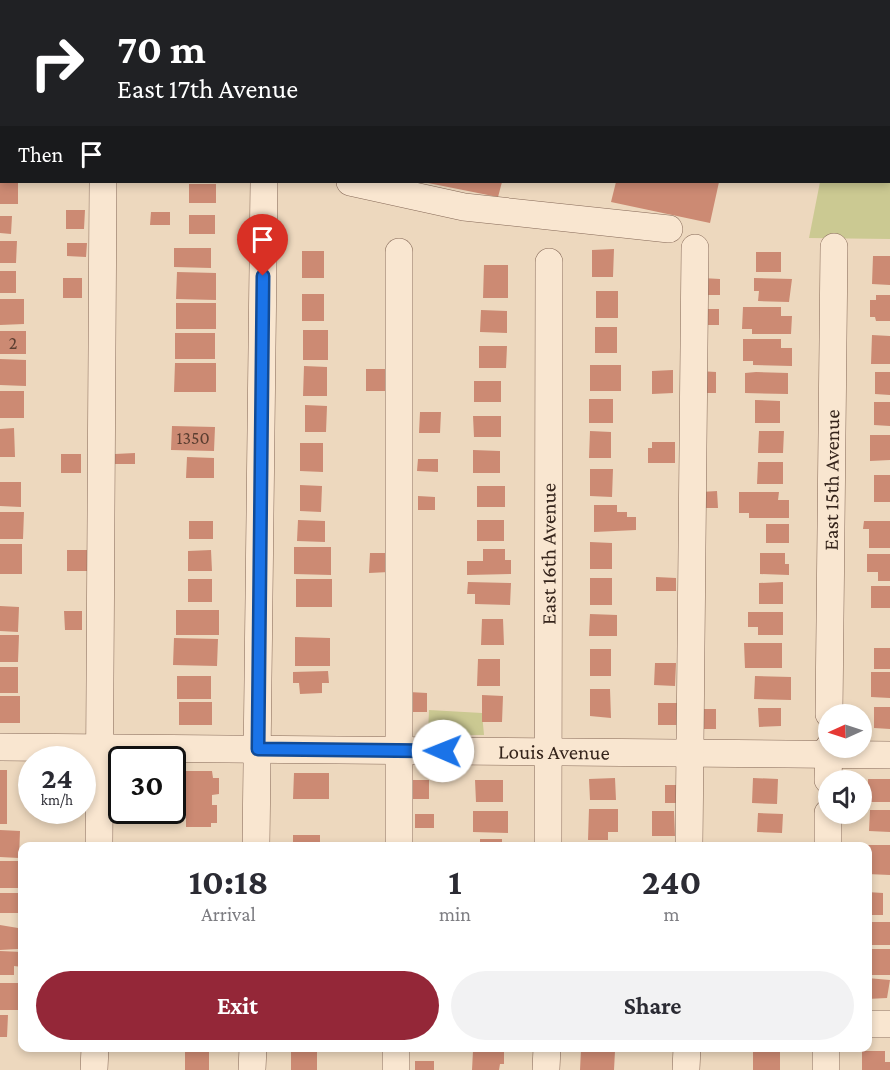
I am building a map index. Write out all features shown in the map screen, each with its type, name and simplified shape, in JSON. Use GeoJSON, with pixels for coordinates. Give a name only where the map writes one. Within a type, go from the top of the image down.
{"type":"FeatureCollection","features":[{"type":"Feature","properties":{"kind":"street"},"geometry":{"type":"LineString","coordinates":[[99,842],[103,183]]}},
{"type":"Feature","properties":{"kind":"street"},"geometry":{"type":"LineString","coordinates":[[256,842],[264,183]]}},
{"type":"Feature","properties":{"kind":"street"},"geometry":{"type":"LineString","coordinates":[[356,183],[464,207],[669,229]]}},
{"type":"Feature","properties":{"kind":"street","name":"East 15th Avenue"},"geometry":{"type":"LineString","coordinates":[[829,704],[834,247]]}},
{"type":"Feature","properties":{"kind":"street"},"geometry":{"type":"LineString","coordinates":[[689,842],[694,248]]}},
{"type":"Feature","properties":{"kind":"street"},"geometry":{"type":"LineString","coordinates":[[399,252],[401,750],[399,842]]}},
{"type":"Feature","properties":{"kind":"street","name":"East 16th Avenue"},"geometry":{"type":"LineString","coordinates":[[548,842],[549,262]]}},
{"type":"Feature","properties":{"kind":"street","name":"Louis Avenue"},"geometry":{"type":"LineString","coordinates":[[0,747],[690,753],[829,760],[890,755]]}},
{"type":"Feature","properties":{"kind":"street"},"geometry":{"type":"LineString","coordinates":[[828,824],[828,842]]}},
{"type":"Feature","properties":{"kind":"street"},"geometry":{"type":"LineString","coordinates":[[872,1024],[890,1024]]}},
{"type":"Feature","properties":{"kind":"street"},"geometry":{"type":"LineString","coordinates":[[94,1070],[95,1052]]}},
{"type":"Feature","properties":{"kind":"street"},"geometry":{"type":"LineString","coordinates":[[252,1070],[253,1052]]}},
{"type":"Feature","properties":{"kind":"street"},"geometry":{"type":"LineString","coordinates":[[396,1052],[396,1070]]}},
{"type":"Feature","properties":{"kind":"street"},"geometry":{"type":"LineString","coordinates":[[546,1070],[547,1052]]}},
{"type":"Feature","properties":{"kind":"street"},"geometry":{"type":"LineString","coordinates":[[686,1070],[687,1052]]}},
{"type":"Feature","properties":{"kind":"street"},"geometry":{"type":"LineString","coordinates":[[826,1052],[826,1070]]}},
{"type":"Feature","properties":{"kind":"shaded area"},"geometry":{"type":"Polygon","coordinates":[[[820,183],[890,183],[890,239],[809,238],[820,183]]]}},
{"type":"Feature","properties":{"kind":"shaded area"},"geometry":{"type":"Polygon","coordinates":[[[429,710],[482,713],[484,735],[428,735],[429,710]]]}},
{"type":"Feature","properties":{"kind":"building"},"geometry":{"type":"Polygon","coordinates":[[[0,183],[18,183],[18,204],[0,204],[0,183]]]}},
{"type":"Feature","properties":{"kind":"building"},"geometry":{"type":"Polygon","coordinates":[[[428,183],[502,183],[498,197],[428,183]]]}},
{"type":"Feature","properties":{"kind":"building"},"geometry":{"type":"Polygon","coordinates":[[[616,183],[719,183],[710,223],[611,202],[616,183]]]}},
{"type":"Feature","properties":{"kind":"building"},"geometry":{"type":"Polygon","coordinates":[[[189,184],[216,184],[216,203],[189,203],[189,184]]]}},
{"type":"Feature","properties":{"kind":"building"},"geometry":{"type":"Polygon","coordinates":[[[66,210],[85,210],[84,229],[66,229],[66,210]]]}},
{"type":"Feature","properties":{"kind":"building"},"geometry":{"type":"Polygon","coordinates":[[[151,212],[170,212],[170,225],[150,225],[151,212]]]}},
{"type":"Feature","properties":{"kind":"building"},"geometry":{"type":"Polygon","coordinates":[[[189,215],[215,215],[215,234],[189,234],[189,215]]]}},
{"type":"Feature","properties":{"kind":"building"},"geometry":{"type":"Polygon","coordinates":[[[0,216],[12,216],[11,234],[0,233],[0,216]]]}},
{"type":"Feature","properties":{"kind":"building"},"geometry":{"type":"Polygon","coordinates":[[[0,241],[17,241],[16,263],[0,263],[0,241]]]}},
{"type":"Feature","properties":{"kind":"building"},"geometry":{"type":"Polygon","coordinates":[[[67,243],[87,243],[86,257],[67,256],[67,243]]]}},
{"type":"Feature","properties":{"kind":"building"},"geometry":{"type":"Polygon","coordinates":[[[174,248],[211,248],[211,268],[174,267],[174,248]]]}},
{"type":"Feature","properties":{"kind":"building"},"geometry":{"type":"Polygon","coordinates":[[[614,249],[613,277],[592,277],[592,250],[614,249]]]}},
{"type":"Feature","properties":{"kind":"building"},"geometry":{"type":"Polygon","coordinates":[[[302,251],[324,251],[324,278],[302,278],[302,251]]]}},
{"type":"Feature","properties":{"kind":"building"},"geometry":{"type":"Polygon","coordinates":[[[756,252],[781,252],[781,272],[756,272],[756,252]]]}},
{"type":"Feature","properties":{"kind":"building"},"geometry":{"type":"Polygon","coordinates":[[[873,256],[890,256],[890,285],[872,284],[873,256]]]}},
{"type":"Feature","properties":{"kind":"building"},"geometry":{"type":"Polygon","coordinates":[[[484,265],[508,265],[508,298],[483,298],[484,265]]]}},
{"type":"Feature","properties":{"kind":"building"},"geometry":{"type":"Polygon","coordinates":[[[0,271],[16,271],[16,293],[0,293],[0,271]]]}},
{"type":"Feature","properties":{"kind":"building"},"geometry":{"type":"Polygon","coordinates":[[[177,272],[216,273],[216,300],[176,299],[177,272]]]}},
{"type":"Feature","properties":{"kind":"building"},"geometry":{"type":"Polygon","coordinates":[[[63,278],[82,278],[82,298],[63,298],[63,278]]]}},
{"type":"Feature","properties":{"kind":"building"},"geometry":{"type":"Polygon","coordinates":[[[702,278],[720,279],[720,295],[702,295],[702,278]]]}},
{"type":"Feature","properties":{"kind":"building"},"geometry":{"type":"Polygon","coordinates":[[[754,278],[792,279],[789,302],[758,301],[759,291],[754,291],[754,278]]]}},
{"type":"Feature","properties":{"kind":"building"},"geometry":{"type":"Polygon","coordinates":[[[596,291],[618,291],[618,318],[596,318],[596,291]]]}},
{"type":"Feature","properties":{"kind":"building"},"geometry":{"type":"Polygon","coordinates":[[[302,294],[324,294],[324,321],[302,321],[302,294]]]}},
{"type":"Feature","properties":{"kind":"building"},"geometry":{"type":"Polygon","coordinates":[[[876,295],[890,295],[890,321],[876,321],[875,317],[870,317],[870,300],[876,300],[876,295]]]}},
{"type":"Feature","properties":{"kind":"building"},"geometry":{"type":"Polygon","coordinates":[[[0,299],[24,299],[24,324],[0,325],[0,299]]]}},
{"type":"Feature","properties":{"kind":"building"},"geometry":{"type":"Polygon","coordinates":[[[176,303],[216,303],[216,329],[176,329],[176,303]]]}},
{"type":"Feature","properties":{"kind":"building"},"geometry":{"type":"Polygon","coordinates":[[[743,307],[781,307],[781,316],[792,316],[791,334],[752,334],[752,329],[742,329],[743,307]]]}},
{"type":"Feature","properties":{"kind":"building"},"geometry":{"type":"Polygon","coordinates":[[[702,309],[719,309],[719,325],[701,325],[702,309]]]}},
{"type":"Feature","properties":{"kind":"building"},"geometry":{"type":"Polygon","coordinates":[[[481,310],[507,311],[507,333],[480,332],[481,310]]]}},
{"type":"Feature","properties":{"kind":"building"},"geometry":{"type":"Polygon","coordinates":[[[595,327],[617,327],[617,353],[595,353],[595,327]]]}},
{"type":"Feature","properties":{"kind":"building"},"geometry":{"type":"Polygon","coordinates":[[[303,330],[328,330],[328,360],[303,360],[303,330]]]}},
{"type":"Feature","properties":{"kind":"building"},"geometry":{"type":"Polygon","coordinates":[[[0,331],[26,331],[26,354],[0,354],[0,331]]]}},
{"type":"Feature","properties":{"kind":"building"},"geometry":{"type":"Polygon","coordinates":[[[175,333],[215,333],[215,359],[175,359],[175,333]]]}},
{"type":"Feature","properties":{"kind":"building"},"geometry":{"type":"Polygon","coordinates":[[[872,335],[890,336],[890,364],[871,364],[872,335]]]}},
{"type":"Feature","properties":{"kind":"building"},"geometry":{"type":"Polygon","coordinates":[[[743,339],[781,339],[781,348],[792,348],[792,366],[753,365],[753,361],[743,361],[743,339]]]}},
{"type":"Feature","properties":{"kind":"building"},"geometry":{"type":"Polygon","coordinates":[[[479,346],[507,346],[506,368],[479,368],[479,346]]]}},
{"type":"Feature","properties":{"kind":"building"},"geometry":{"type":"Polygon","coordinates":[[[0,359],[26,360],[26,386],[0,385],[0,359]]]}},
{"type":"Feature","properties":{"kind":"building"},"geometry":{"type":"Polygon","coordinates":[[[175,363],[216,363],[216,392],[174,392],[175,363]]]}},
{"type":"Feature","properties":{"kind":"building"},"geometry":{"type":"Polygon","coordinates":[[[590,365],[621,365],[621,391],[590,391],[590,365]]]}},
{"type":"Feature","properties":{"kind":"building"},"geometry":{"type":"Polygon","coordinates":[[[304,366],[327,367],[327,396],[303,396],[304,366]]]}},
{"type":"Feature","properties":{"kind":"building"},"geometry":{"type":"Polygon","coordinates":[[[366,369],[389,369],[389,391],[366,391],[366,369]]]}},
{"type":"Feature","properties":{"kind":"building"},"geometry":{"type":"Polygon","coordinates":[[[673,370],[673,393],[652,394],[652,371],[673,370]]]}},
{"type":"Feature","properties":{"kind":"building"},"geometry":{"type":"Polygon","coordinates":[[[699,371],[716,372],[716,393],[699,393],[699,371]]]}},
{"type":"Feature","properties":{"kind":"building"},"geometry":{"type":"Polygon","coordinates":[[[875,372],[890,372],[890,395],[875,394],[875,372]]]}},
{"type":"Feature","properties":{"kind":"building"},"geometry":{"type":"Polygon","coordinates":[[[745,373],[788,373],[788,394],[745,393],[745,373]]]}},
{"type":"Feature","properties":{"kind":"building"},"geometry":{"type":"Polygon","coordinates":[[[474,381],[501,381],[501,402],[474,402],[474,381]]]}},
{"type":"Feature","properties":{"kind":"building"},"geometry":{"type":"Polygon","coordinates":[[[0,391],[24,391],[24,418],[0,418],[0,391]]]}},
{"type":"Feature","properties":{"kind":"building"},"geometry":{"type":"Polygon","coordinates":[[[589,399],[613,399],[613,423],[589,423],[589,399]]]}},
{"type":"Feature","properties":{"kind":"building"},"geometry":{"type":"Polygon","coordinates":[[[755,400],[780,401],[780,423],[755,423],[755,400]]]}},
{"type":"Feature","properties":{"kind":"building"},"geometry":{"type":"Polygon","coordinates":[[[874,402],[890,402],[890,426],[874,425],[874,402]]]}},
{"type":"Feature","properties":{"kind":"building"},"geometry":{"type":"Polygon","coordinates":[[[305,405],[327,406],[326,432],[305,432],[305,405]]]}},
{"type":"Feature","properties":{"kind":"building"},"geometry":{"type":"Polygon","coordinates":[[[420,412],[441,412],[440,433],[419,433],[420,412]]]}},
{"type":"Feature","properties":{"kind":"building"},"geometry":{"type":"Polygon","coordinates":[[[473,416],[501,416],[501,437],[474,437],[473,416]]]}},
{"type":"Feature","properties":{"kind":"building"},"geometry":{"type":"Polygon","coordinates":[[[172,426],[215,427],[214,451],[171,450],[172,426]]]}},
{"type":"Feature","properties":{"kind":"building"},"geometry":{"type":"Polygon","coordinates":[[[14,428],[15,457],[0,457],[0,429],[14,428]]]}},
{"type":"Feature","properties":{"kind":"building"},"geometry":{"type":"Polygon","coordinates":[[[590,431],[611,432],[611,458],[589,458],[590,431]]]}},
{"type":"Feature","properties":{"kind":"building"},"geometry":{"type":"Polygon","coordinates":[[[759,431],[784,431],[783,453],[758,453],[759,431]]]}},
{"type":"Feature","properties":{"kind":"building"},"geometry":{"type":"Polygon","coordinates":[[[870,435],[890,435],[890,460],[870,461],[870,435]]]}},
{"type":"Feature","properties":{"kind":"building"},"geometry":{"type":"Polygon","coordinates":[[[652,442],[675,442],[675,463],[648,463],[648,448],[652,448],[652,442]]]}},
{"type":"Feature","properties":{"kind":"building"},"geometry":{"type":"Polygon","coordinates":[[[300,443],[323,443],[323,472],[300,471],[300,443]]]}},
{"type":"Feature","properties":{"kind":"building"},"geometry":{"type":"Polygon","coordinates":[[[473,450],[500,451],[500,473],[473,473],[473,450]]]}},
{"type":"Feature","properties":{"kind":"building"},"geometry":{"type":"Polygon","coordinates":[[[135,453],[135,464],[115,464],[115,454],[135,453]]]}},
{"type":"Feature","properties":{"kind":"building"},"geometry":{"type":"Polygon","coordinates":[[[61,454],[81,454],[81,473],[61,473],[61,454]]]}},
{"type":"Feature","properties":{"kind":"building"},"geometry":{"type":"Polygon","coordinates":[[[187,457],[214,458],[214,478],[186,478],[187,457]]]}},
{"type":"Feature","properties":{"kind":"building"},"geometry":{"type":"Polygon","coordinates":[[[418,459],[438,459],[438,472],[417,471],[418,459]]]}},
{"type":"Feature","properties":{"kind":"building"},"geometry":{"type":"Polygon","coordinates":[[[758,462],[783,462],[783,484],[757,484],[758,462]]]}},
{"type":"Feature","properties":{"kind":"building"},"geometry":{"type":"Polygon","coordinates":[[[590,469],[613,469],[612,497],[590,496],[590,469]]]}},
{"type":"Feature","properties":{"kind":"building"},"geometry":{"type":"Polygon","coordinates":[[[874,475],[890,475],[890,502],[874,502],[874,475]]]}},
{"type":"Feature","properties":{"kind":"building"},"geometry":{"type":"Polygon","coordinates":[[[0,482],[21,482],[21,507],[0,506],[0,482]]]}},
{"type":"Feature","properties":{"kind":"building"},"geometry":{"type":"Polygon","coordinates":[[[300,485],[322,486],[321,512],[300,511],[300,485]]]}},
{"type":"Feature","properties":{"kind":"building"},"geometry":{"type":"Polygon","coordinates":[[[477,486],[505,486],[505,507],[477,507],[477,486]]]}},
{"type":"Feature","properties":{"kind":"building"},"geometry":{"type":"Polygon","coordinates":[[[717,491],[718,508],[701,508],[701,492],[717,491]]]}},
{"type":"Feature","properties":{"kind":"building"},"geometry":{"type":"Polygon","coordinates":[[[739,492],[779,492],[778,500],[789,500],[789,518],[749,518],[749,513],[739,513],[739,492]]]}},
{"type":"Feature","properties":{"kind":"building"},"geometry":{"type":"Polygon","coordinates":[[[418,496],[435,497],[435,510],[418,510],[418,496]]]}},
{"type":"Feature","properties":{"kind":"building"},"geometry":{"type":"Polygon","coordinates":[[[594,505],[617,505],[617,512],[627,512],[627,517],[636,517],[636,530],[594,532],[594,505]]]}},
{"type":"Feature","properties":{"kind":"building"},"geometry":{"type":"Polygon","coordinates":[[[0,512],[24,512],[23,539],[0,539],[0,512]]]}},
{"type":"Feature","properties":{"kind":"building"},"geometry":{"type":"Polygon","coordinates":[[[298,520],[325,521],[325,542],[297,541],[298,520]]]}},
{"type":"Feature","properties":{"kind":"building"},"geometry":{"type":"Polygon","coordinates":[[[477,520],[504,520],[504,541],[477,541],[477,520]]]}},
{"type":"Feature","properties":{"kind":"building"},"geometry":{"type":"Polygon","coordinates":[[[189,521],[213,521],[213,539],[189,539],[189,521]]]}},
{"type":"Feature","properties":{"kind":"building"},"geometry":{"type":"Polygon","coordinates":[[[864,521],[890,521],[890,548],[869,548],[869,529],[863,529],[864,521]]]}},
{"type":"Feature","properties":{"kind":"building"},"geometry":{"type":"Polygon","coordinates":[[[766,524],[789,524],[789,543],[766,543],[766,524]]]}},
{"type":"Feature","properties":{"kind":"building"},"geometry":{"type":"Polygon","coordinates":[[[590,542],[612,543],[612,569],[590,569],[590,542]]]}},
{"type":"Feature","properties":{"kind":"building"},"geometry":{"type":"Polygon","coordinates":[[[0,544],[22,544],[22,574],[0,574],[0,544]]]}},
{"type":"Feature","properties":{"kind":"building"},"geometry":{"type":"Polygon","coordinates":[[[294,547],[331,547],[331,575],[294,574],[294,547]]]}},
{"type":"Feature","properties":{"kind":"building"},"geometry":{"type":"Polygon","coordinates":[[[483,549],[505,549],[505,560],[511,560],[511,574],[467,575],[467,561],[483,561],[483,549]]]}},
{"type":"Feature","properties":{"kind":"building"},"geometry":{"type":"Polygon","coordinates":[[[67,550],[87,550],[87,571],[67,571],[67,550]]]}},
{"type":"Feature","properties":{"kind":"building"},"geometry":{"type":"Polygon","coordinates":[[[211,550],[212,571],[188,571],[188,551],[211,550]]]}},
{"type":"Feature","properties":{"kind":"building"},"geometry":{"type":"Polygon","coordinates":[[[370,553],[389,553],[389,572],[369,573],[370,553]]]}},
{"type":"Feature","properties":{"kind":"building"},"geometry":{"type":"Polygon","coordinates":[[[760,553],[785,553],[785,564],[789,564],[789,575],[760,574],[760,553]]]}},
{"type":"Feature","properties":{"kind":"building"},"geometry":{"type":"Polygon","coordinates":[[[867,554],[890,554],[890,581],[878,581],[878,572],[867,572],[867,554]]]}},
{"type":"Feature","properties":{"kind":"building"},"geometry":{"type":"Polygon","coordinates":[[[656,577],[676,578],[676,591],[656,591],[656,577]]]}},
{"type":"Feature","properties":{"kind":"building"},"geometry":{"type":"Polygon","coordinates":[[[590,578],[612,578],[612,605],[590,605],[590,578]]]}},
{"type":"Feature","properties":{"kind":"building"},"geometry":{"type":"Polygon","coordinates":[[[188,579],[212,579],[212,602],[188,602],[188,579]]]}},
{"type":"Feature","properties":{"kind":"building"},"geometry":{"type":"Polygon","coordinates":[[[296,579],[332,579],[332,607],[296,607],[296,579]]]}},
{"type":"Feature","properties":{"kind":"building"},"geometry":{"type":"Polygon","coordinates":[[[468,582],[511,583],[510,605],[475,604],[475,594],[467,594],[468,582]]]}},
{"type":"Feature","properties":{"kind":"building"},"geometry":{"type":"Polygon","coordinates":[[[783,582],[783,604],[759,604],[759,583],[783,582]]]}},
{"type":"Feature","properties":{"kind":"building"},"geometry":{"type":"Polygon","coordinates":[[[871,586],[890,586],[890,608],[871,608],[871,586]]]}},
{"type":"Feature","properties":{"kind":"building"},"geometry":{"type":"Polygon","coordinates":[[[0,606],[19,607],[18,632],[0,631],[0,606]]]}},
{"type":"Feature","properties":{"kind":"building"},"geometry":{"type":"Polygon","coordinates":[[[176,610],[219,610],[219,635],[176,635],[176,610]]]}},
{"type":"Feature","properties":{"kind":"building"},"geometry":{"type":"Polygon","coordinates":[[[64,611],[82,611],[82,630],[65,630],[64,611]]]}},
{"type":"Feature","properties":{"kind":"building"},"geometry":{"type":"Polygon","coordinates":[[[748,612],[783,612],[783,635],[758,635],[758,627],[748,627],[748,612]]]}},
{"type":"Feature","properties":{"kind":"building"},"geometry":{"type":"Polygon","coordinates":[[[590,614],[617,615],[617,636],[589,636],[590,614]]]}},
{"type":"Feature","properties":{"kind":"building"},"geometry":{"type":"Polygon","coordinates":[[[482,619],[503,619],[504,645],[481,645],[482,619]]]}},
{"type":"Feature","properties":{"kind":"building"},"geometry":{"type":"Polygon","coordinates":[[[0,635],[19,635],[18,662],[0,662],[0,635]]]}},
{"type":"Feature","properties":{"kind":"building"},"geometry":{"type":"Polygon","coordinates":[[[295,637],[330,638],[330,666],[295,666],[295,637]]]}},
{"type":"Feature","properties":{"kind":"building"},"geometry":{"type":"Polygon","coordinates":[[[174,638],[218,639],[217,666],[173,665],[174,638]]]}},
{"type":"Feature","properties":{"kind":"building"},"geometry":{"type":"Polygon","coordinates":[[[744,643],[782,643],[782,668],[745,668],[744,643]]]}},
{"type":"Feature","properties":{"kind":"building"},"geometry":{"type":"Polygon","coordinates":[[[874,648],[890,648],[890,669],[874,669],[874,648]]]}},
{"type":"Feature","properties":{"kind":"building"},"geometry":{"type":"Polygon","coordinates":[[[590,649],[611,649],[611,676],[590,676],[590,649]]]}},
{"type":"Feature","properties":{"kind":"building"},"geometry":{"type":"Polygon","coordinates":[[[478,659],[500,659],[500,686],[477,686],[478,659]]]}},
{"type":"Feature","properties":{"kind":"building"},"geometry":{"type":"Polygon","coordinates":[[[655,663],[676,663],[675,686],[654,685],[655,663]]]}},
{"type":"Feature","properties":{"kind":"building"},"geometry":{"type":"Polygon","coordinates":[[[0,667],[18,667],[18,693],[0,693],[0,667]]]}},
{"type":"Feature","properties":{"kind":"building"},"geometry":{"type":"Polygon","coordinates":[[[328,671],[329,683],[322,683],[322,693],[300,694],[299,683],[293,683],[293,672],[328,671]]]}},
{"type":"Feature","properties":{"kind":"building"},"geometry":{"type":"Polygon","coordinates":[[[871,672],[890,672],[890,698],[871,697],[871,672]]]}},
{"type":"Feature","properties":{"kind":"building"},"geometry":{"type":"Polygon","coordinates":[[[177,676],[211,676],[211,699],[177,699],[177,676]]]}},
{"type":"Feature","properties":{"kind":"building"},"geometry":{"type":"Polygon","coordinates":[[[755,676],[791,677],[791,700],[754,699],[755,676]]]}},
{"type":"Feature","properties":{"kind":"building"},"geometry":{"type":"Polygon","coordinates":[[[590,689],[610,689],[611,718],[590,716],[590,689]]]}},
{"type":"Feature","properties":{"kind":"building"},"geometry":{"type":"Polygon","coordinates":[[[409,692],[427,693],[427,712],[409,712],[409,692]]]}},
{"type":"Feature","properties":{"kind":"building"},"geometry":{"type":"Polygon","coordinates":[[[482,695],[503,696],[502,722],[482,722],[482,695]]]}},
{"type":"Feature","properties":{"kind":"building"},"geometry":{"type":"Polygon","coordinates":[[[0,696],[20,696],[20,723],[0,723],[0,696]]]}},
{"type":"Feature","properties":{"kind":"building"},"geometry":{"type":"Polygon","coordinates":[[[179,702],[212,702],[212,725],[179,725],[179,702]]]}},
{"type":"Feature","properties":{"kind":"building"},"geometry":{"type":"Polygon","coordinates":[[[658,703],[678,703],[678,725],[658,725],[658,703]]]}},
{"type":"Feature","properties":{"kind":"building"},"geometry":{"type":"Polygon","coordinates":[[[874,707],[890,707],[890,729],[874,728],[874,707]]]}},
{"type":"Feature","properties":{"kind":"building"},"geometry":{"type":"Polygon","coordinates":[[[758,708],[781,708],[781,726],[759,727],[758,708]]]}},
{"type":"Feature","properties":{"kind":"building"},"geometry":{"type":"Polygon","coordinates":[[[698,709],[716,709],[716,729],[698,729],[698,709]]]}},
{"type":"Feature","properties":{"kind":"building"},"geometry":{"type":"Polygon","coordinates":[[[0,770],[7,770],[7,824],[0,824],[0,770]]]}},
{"type":"Feature","properties":{"kind":"building"},"geometry":{"type":"Polygon","coordinates":[[[186,771],[212,771],[213,778],[219,778],[219,794],[212,795],[212,805],[217,805],[217,823],[211,823],[211,827],[186,827],[186,771]]]}},
{"type":"Feature","properties":{"kind":"building"},"geometry":{"type":"Polygon","coordinates":[[[294,773],[329,773],[329,799],[293,799],[294,773]]]}},
{"type":"Feature","properties":{"kind":"building"},"geometry":{"type":"Polygon","coordinates":[[[615,778],[616,800],[590,800],[589,779],[615,778]]]}},
{"type":"Feature","properties":{"kind":"building"},"geometry":{"type":"Polygon","coordinates":[[[753,778],[778,779],[777,804],[752,803],[753,778]]]}},
{"type":"Feature","properties":{"kind":"building"},"geometry":{"type":"Polygon","coordinates":[[[872,779],[890,779],[890,802],[872,802],[872,779]]]}},
{"type":"Feature","properties":{"kind":"building"},"geometry":{"type":"Polygon","coordinates":[[[411,780],[429,780],[429,799],[411,799],[411,780]]]}},
{"type":"Feature","properties":{"kind":"building"},"geometry":{"type":"Polygon","coordinates":[[[475,780],[503,780],[503,802],[476,802],[475,780]]]}},
{"type":"Feature","properties":{"kind":"building"},"geometry":{"type":"Polygon","coordinates":[[[665,785],[680,785],[681,803],[665,803],[665,785]]]}},
{"type":"Feature","properties":{"kind":"building"},"geometry":{"type":"Polygon","coordinates":[[[589,809],[618,809],[618,832],[608,832],[608,840],[588,840],[589,809]]]}},
{"type":"Feature","properties":{"kind":"building"},"geometry":{"type":"Polygon","coordinates":[[[872,810],[890,810],[890,832],[869,831],[869,824],[872,824],[872,810]]]}},
{"type":"Feature","properties":{"kind":"building"},"geometry":{"type":"Polygon","coordinates":[[[473,811],[508,811],[508,833],[473,832],[473,811]]]}},
{"type":"Feature","properties":{"kind":"building"},"geometry":{"type":"Polygon","coordinates":[[[652,811],[674,811],[675,836],[652,836],[652,811]]]}},
{"type":"Feature","properties":{"kind":"building"},"geometry":{"type":"Polygon","coordinates":[[[758,813],[783,814],[782,833],[757,832],[758,813]]]}},
{"type":"Feature","properties":{"kind":"building"},"geometry":{"type":"Polygon","coordinates":[[[415,814],[434,814],[434,828],[415,828],[415,814]]]}},
{"type":"Feature","properties":{"kind":"building"},"geometry":{"type":"Polygon","coordinates":[[[0,830],[20,831],[18,858],[0,857],[0,830]]]}},
{"type":"Feature","properties":{"kind":"building"},"geometry":{"type":"Polygon","coordinates":[[[293,835],[320,835],[320,842],[293,842],[293,835]]]}},
{"type":"Feature","properties":{"kind":"building"},"geometry":{"type":"Polygon","coordinates":[[[480,839],[502,839],[502,842],[480,842],[480,839]]]}},
{"type":"Feature","properties":{"kind":"building"},"geometry":{"type":"Polygon","coordinates":[[[872,845],[890,845],[890,875],[872,874],[872,845]]]}},
{"type":"Feature","properties":{"kind":"building"},"geometry":{"type":"Polygon","coordinates":[[[0,861],[18,861],[18,888],[0,888],[0,861]]]}},
{"type":"Feature","properties":{"kind":"building"},"geometry":{"type":"Polygon","coordinates":[[[872,892],[883,893],[883,915],[872,915],[872,892]]]}},
{"type":"Feature","properties":{"kind":"building"},"geometry":{"type":"Polygon","coordinates":[[[0,893],[18,893],[18,913],[0,913],[0,893]]]}},
{"type":"Feature","properties":{"kind":"building"},"geometry":{"type":"Polygon","coordinates":[[[872,922],[890,922],[890,945],[872,945],[872,922]]]}},
{"type":"Feature","properties":{"kind":"building"},"geometry":{"type":"Polygon","coordinates":[[[0,925],[18,928],[18,949],[0,950],[0,925]]]}},
{"type":"Feature","properties":{"kind":"building"},"geometry":{"type":"Polygon","coordinates":[[[872,949],[890,949],[890,975],[872,975],[872,949]]]}},
{"type":"Feature","properties":{"kind":"building"},"geometry":{"type":"Polygon","coordinates":[[[0,951],[18,952],[18,966],[14,966],[14,975],[0,975],[0,951]]]}},
{"type":"Feature","properties":{"kind":"building"},"geometry":{"type":"Polygon","coordinates":[[[872,978],[890,980],[887,998],[872,999],[872,978]]]}},
{"type":"Feature","properties":{"kind":"building"},"geometry":{"type":"Polygon","coordinates":[[[0,983],[18,983],[18,1010],[0,1010],[0,983]]]}},
{"type":"Feature","properties":{"kind":"building"},"geometry":{"type":"Polygon","coordinates":[[[0,1015],[8,1015],[7,1037],[0,1037],[0,1015]]]}},
{"type":"Feature","properties":{"kind":"building"},"geometry":{"type":"Polygon","coordinates":[[[885,1051],[885,1062],[890,1062],[890,1070],[862,1070],[862,1052],[885,1051]]]}},
{"type":"Feature","properties":{"kind":"building"},"geometry":{"type":"Polygon","coordinates":[[[185,1052],[209,1052],[209,1070],[185,1070],[185,1052]]]}},
{"type":"Feature","properties":{"kind":"building"},"geometry":{"type":"Polygon","coordinates":[[[291,1052],[317,1052],[317,1070],[291,1070],[291,1052]]]}},
{"type":"Feature","properties":{"kind":"building"},"geometry":{"type":"Polygon","coordinates":[[[473,1052],[504,1052],[504,1064],[500,1064],[499,1070],[472,1070],[473,1052]]]}},
{"type":"Feature","properties":{"kind":"building"},"geometry":{"type":"Polygon","coordinates":[[[581,1052],[615,1052],[614,1070],[580,1070],[581,1052]]]}},
{"type":"Feature","properties":{"kind":"building"},"geometry":{"type":"Polygon","coordinates":[[[753,1052],[780,1052],[780,1070],[753,1070],[753,1052]]]}},
{"type":"Feature","properties":{"kind":"building"},"geometry":{"type":"Polygon","coordinates":[[[415,1061],[434,1061],[434,1070],[415,1070],[415,1061]]]}},
{"type":"Feature","properties":{"kind":"route"},"geometry":{"type":"LineString","coordinates":[[263,276],[258,749],[443,751]]}}]}
